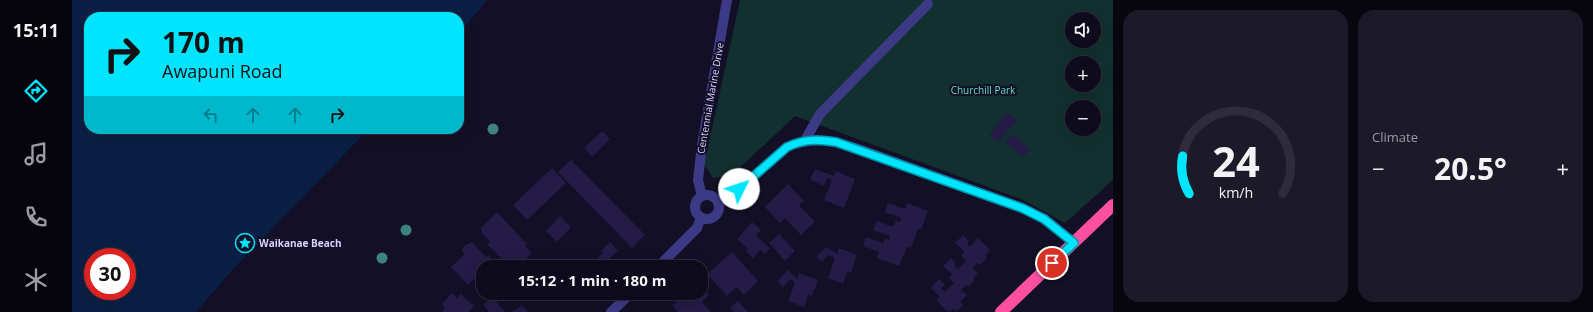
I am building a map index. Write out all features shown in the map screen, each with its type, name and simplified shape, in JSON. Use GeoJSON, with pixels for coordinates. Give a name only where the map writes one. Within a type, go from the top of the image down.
{"type":"FeatureCollection","features":[{"type":"Feature","properties":{"kind":"highway"},"geometry":{"type":"LineString","coordinates":[[1001,312],[1113,205]]}},
{"type":"Feature","properties":{"kind":"street","name":"Centennial Marine Drive"},"geometry":{"type":"LineString","coordinates":[[702,196],[698,180],[702,145],[727,0]]}},
{"type":"Feature","properties":{"kind":"street"},"geometry":{"type":"LineString","coordinates":[[804,142],[820,114],[928,4]]}},
{"type":"Feature","properties":{"kind":"street"},"geometry":{"type":"LineString","coordinates":[[718,202],[728,198],[787,147],[819,139],[836,142],[1022,208],[1044,219],[1074,243]]}},
{"type":"Feature","properties":{"kind":"street"},"geometry":{"type":"LineString","coordinates":[[711,195],[718,202],[719,210],[714,218],[705,220],[695,211],[698,199],[702,196],[711,195]]}},
{"type":"Feature","properties":{"kind":"street"},"geometry":{"type":"LineString","coordinates":[[665,260],[697,228],[701,218]]}},
{"type":"Feature","properties":{"kind":"street"},"geometry":{"type":"LineString","coordinates":[[611,312],[624,300]]}},
{"type":"Feature","properties":{"kind":"green space","name":"Churchill Park"},"geometry":{"type":"Polygon","coordinates":[[[740,0],[1113,0],[1113,180],[1065,223],[1021,199],[795,116],[731,176],[713,178],[704,165],[740,0]]]}},
{"type":"Feature","properties":{"kind":"water"},"geometry":{"type":"Polygon","coordinates":[[[72,0],[487,0],[464,28],[464,12],[84,12],[84,134],[364,134],[233,269],[196,312],[72,312],[72,0]]]}},
{"type":"Feature","properties":{"kind":"building"},"geometry":{"type":"Polygon","coordinates":[[[1007,113],[1017,120],[998,143],[989,135],[1007,113]]]}},
{"type":"Feature","properties":{"kind":"building"},"geometry":{"type":"Polygon","coordinates":[[[602,131],[610,139],[592,157],[584,148],[602,131]]]}},
{"type":"Feature","properties":{"kind":"building"},"geometry":{"type":"Polygon","coordinates":[[[1012,134],[1030,149],[1024,157],[1005,142],[1012,134]]]}},
{"type":"Feature","properties":{"kind":"building"},"geometry":{"type":"Polygon","coordinates":[[[571,160],[645,235],[632,248],[558,172],[571,160]]]}},
{"type":"Feature","properties":{"kind":"building"},"geometry":{"type":"Polygon","coordinates":[[[552,168],[566,183],[527,220],[513,205],[552,168]]]}},
{"type":"Feature","properties":{"kind":"building"},"geometry":{"type":"Polygon","coordinates":[[[815,169],[834,176],[836,171],[855,179],[844,208],[824,200],[832,180],[827,178],[824,186],[810,180],[815,169]]]}},
{"type":"Feature","properties":{"kind":"building"},"geometry":{"type":"Polygon","coordinates":[[[788,184],[804,201],[799,205],[815,222],[801,235],[785,218],[780,223],[765,207],[788,184]]]}},
{"type":"Feature","properties":{"kind":"building"},"geometry":{"type":"Polygon","coordinates":[[[888,203],[905,209],[907,203],[928,211],[921,230],[918,229],[911,248],[907,247],[899,266],[877,258],[879,252],[863,246],[866,237],[883,243],[885,238],[889,240],[890,236],[873,230],[877,221],[893,227],[896,221],[900,222],[901,218],[885,212],[888,203]]]}},
{"type":"Feature","properties":{"kind":"building"},"geometry":{"type":"Polygon","coordinates":[[[497,212],[527,244],[525,246],[532,253],[525,260],[503,260],[487,244],[490,242],[482,233],[481,228],[497,212]]]}},
{"type":"Feature","properties":{"kind":"building"},"geometry":{"type":"Polygon","coordinates":[[[560,216],[571,227],[557,242],[546,231],[560,216]]]}},
{"type":"Feature","properties":{"kind":"building"},"geometry":{"type":"Polygon","coordinates":[[[752,222],[761,230],[756,236],[770,248],[765,254],[760,250],[753,258],[746,251],[748,249],[737,239],[752,222]]]}},
{"type":"Feature","properties":{"kind":"building"},"geometry":{"type":"Polygon","coordinates":[[[779,234],[795,251],[785,261],[769,243],[779,234]]]}},
{"type":"Feature","properties":{"kind":"building"},"geometry":{"type":"Polygon","coordinates":[[[963,235],[969,241],[967,244],[970,247],[978,238],[990,250],[985,256],[987,258],[980,265],[977,263],[972,268],[978,273],[973,278],[975,280],[969,287],[967,285],[961,290],[967,295],[960,302],[963,305],[956,312],[954,309],[948,312],[936,300],[940,297],[931,288],[939,279],[945,285],[941,288],[945,292],[954,283],[949,278],[952,274],[943,266],[951,258],[956,263],[954,265],[958,269],[966,261],[961,255],[965,252],[955,243],[963,235]]]}},
{"type":"Feature","properties":{"kind":"building"},"geometry":{"type":"Polygon","coordinates":[[[472,242],[486,257],[488,255],[493,260],[476,260],[476,278],[468,285],[451,267],[465,254],[462,251],[465,245],[472,242]]]}},
{"type":"Feature","properties":{"kind":"building"},"geometry":{"type":"Polygon","coordinates":[[[610,242],[618,251],[609,259],[610,260],[596,260],[603,253],[601,251],[610,242]]]}},
{"type":"Feature","properties":{"kind":"building"},"geometry":{"type":"Polygon","coordinates":[[[826,247],[837,254],[839,248],[857,255],[851,273],[847,272],[843,284],[828,278],[835,258],[828,255],[822,262],[816,257],[826,247]]]}},
{"type":"Feature","properties":{"kind":"building"},"geometry":{"type":"Polygon","coordinates":[[[732,252],[758,281],[744,295],[737,287],[727,296],[708,275],[708,273],[732,252]]]}},
{"type":"Feature","properties":{"kind":"building"},"geometry":{"type":"Polygon","coordinates":[[[788,270],[797,279],[799,273],[818,280],[812,296],[808,295],[804,307],[788,301],[795,283],[791,279],[783,287],[777,281],[788,270]]]}},
{"type":"Feature","properties":{"kind":"building"},"geometry":{"type":"Polygon","coordinates":[[[452,293],[457,298],[461,294],[474,306],[469,311],[470,312],[442,312],[445,308],[442,304],[452,293]]]}},
{"type":"Feature","properties":{"kind":"building"},"geometry":{"type":"Polygon","coordinates":[[[489,300],[495,300],[505,312],[489,312],[483,305],[489,300]]]}},
{"type":"Feature","properties":{"kind":"building"},"geometry":{"type":"Polygon","coordinates":[[[678,300],[704,300],[702,302],[711,312],[678,312],[672,305],[678,300]]]}},
{"type":"Feature","properties":{"kind":"building"},"geometry":{"type":"Polygon","coordinates":[[[738,301],[748,312],[734,312],[730,308],[738,301]]]}},
{"type":"Feature","properties":{"kind":"building"},"geometry":{"type":"Polygon","coordinates":[[[522,305],[528,312],[511,312],[515,309],[516,310],[522,305]]]}},
{"type":"Feature","properties":{"kind":"place","name":"Waikanae Beach"},"geometry":{"type":"Point","coordinates":[245,243]}},
{"type":"Feature","properties":{"kind":"route"},"geometry":{"type":"LineString","coordinates":[[739,189],[787,147],[797,143],[819,139],[836,142],[904,165],[1034,213],[1057,228],[1074,243],[1052,263]]}}]}
